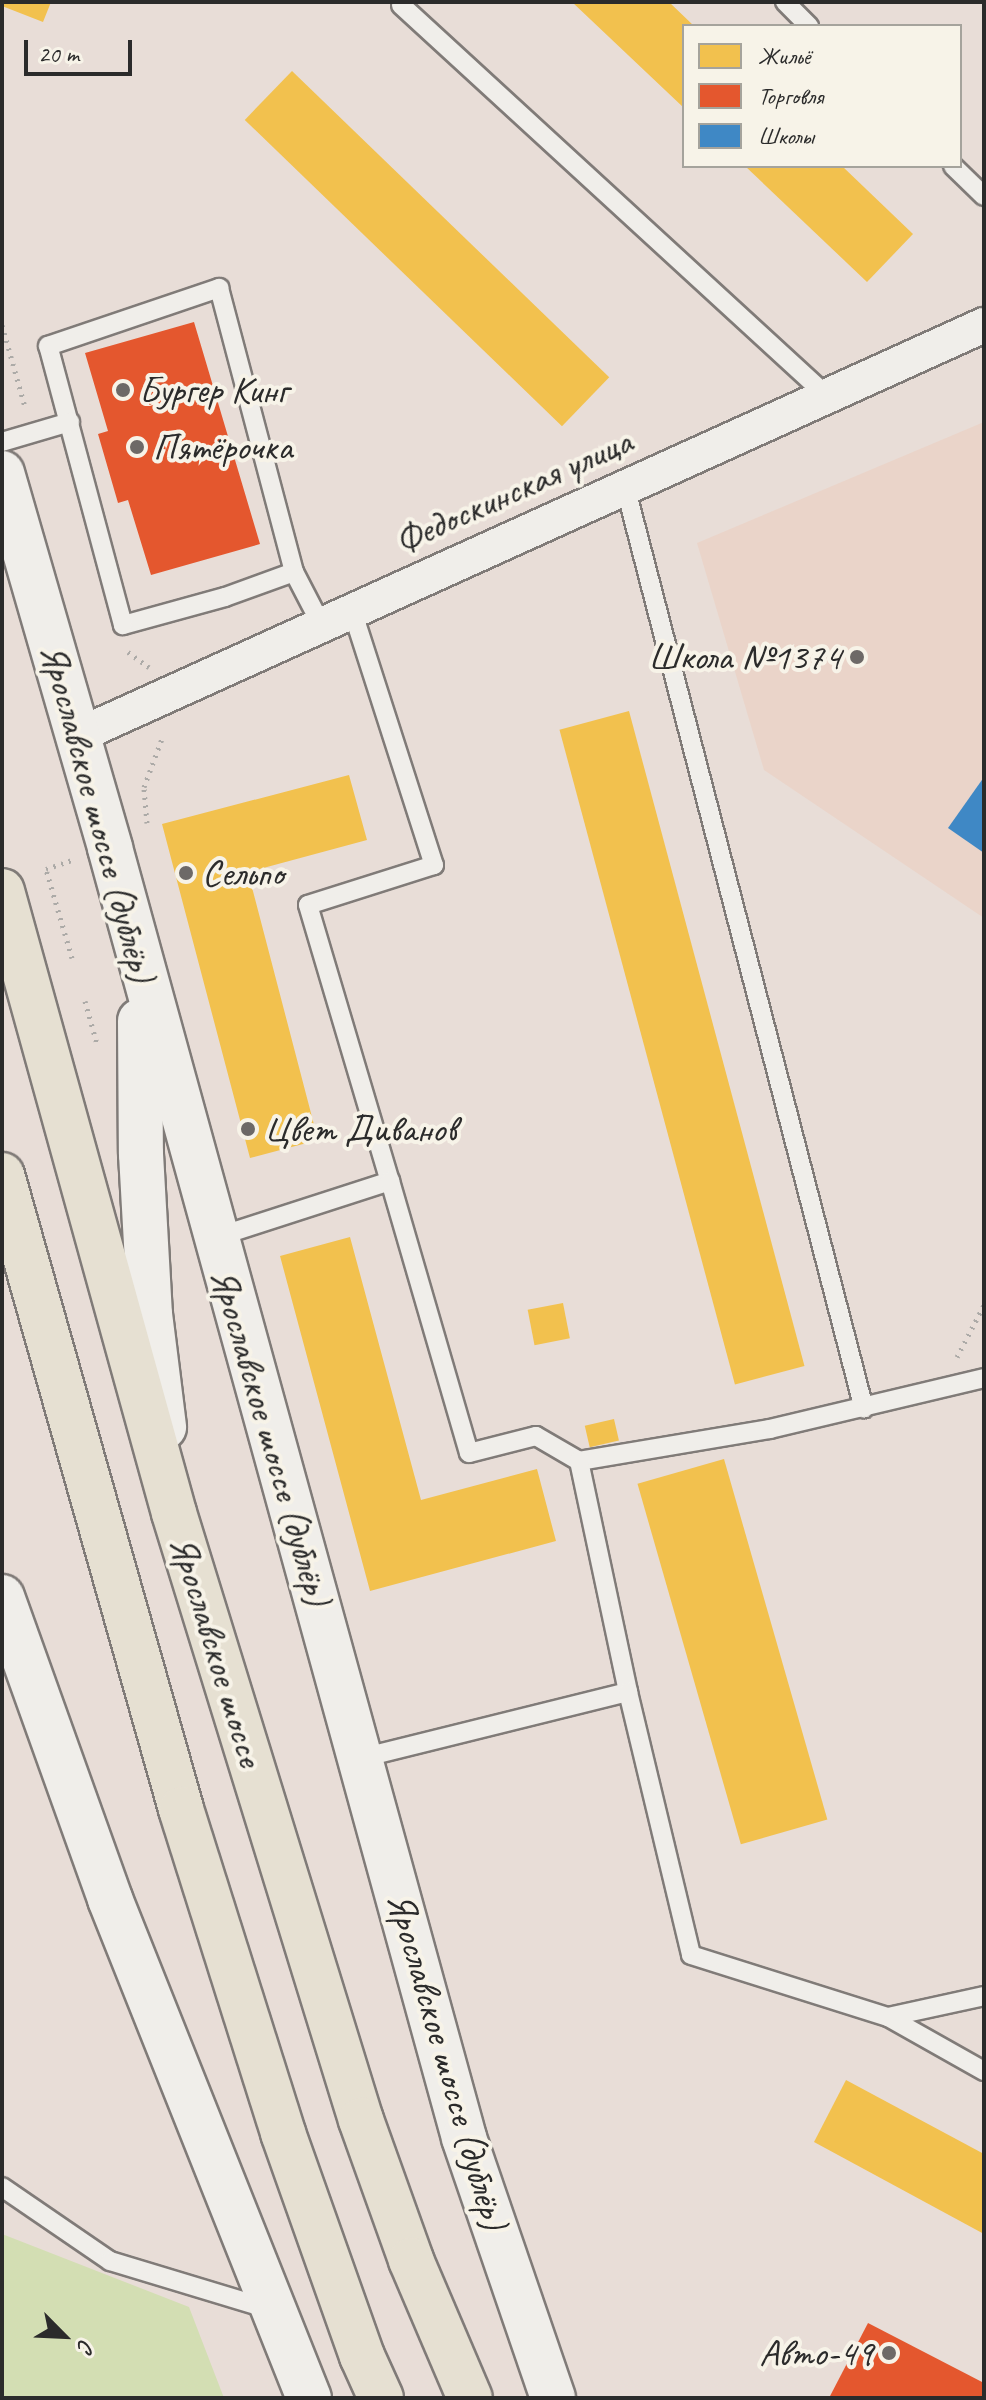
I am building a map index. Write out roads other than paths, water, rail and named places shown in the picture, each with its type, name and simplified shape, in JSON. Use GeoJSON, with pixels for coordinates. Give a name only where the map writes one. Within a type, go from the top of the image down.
{"type":"FeatureCollection","features":[{"type":"Feature","properties":{"kind":"main road","name":"Ярославское шоссе"},"geometry":{"type":"LineString","coordinates":[[2,891],[174,1513],[361,2120],[411,2260],[470,2398]]}},
{"type":"Feature","properties":{"kind":"main road","name":"Ярославское шоссе"},"geometry":{"type":"LineString","coordinates":[[2,1175],[181,1809],[283,2133],[362,2356],[381,2398]]}},
{"type":"Feature","properties":{"kind":"street","name":"Федоскинская улица"},"geometry":{"type":"LineString","coordinates":[[79,735],[984,325]]}},
{"type":"Feature","properties":{"kind":"street","name":"Ярославское шоссе (дублёр)"},"geometry":{"type":"LineString","coordinates":[[2,473],[79,735],[464,2138],[553,2398]]}},
{"type":"Feature","properties":{"kind":"street"},"geometry":{"type":"LineString","coordinates":[[140,962],[141,1154],[150,1314],[174,1513]]}},
{"type":"Feature","properties":{"kind":"street"},"geometry":{"type":"LineString","coordinates":[[2,1597],[110,1899],[271,2310],[309,2398]]}},
{"type":"Feature","properties":{"kind":"lane"},"geometry":{"type":"LineString","coordinates":[[785,2],[807,24]]}},
{"type":"Feature","properties":{"kind":"lane"},"geometry":{"type":"LineString","coordinates":[[401,5],[826,395]]}},
{"type":"Feature","properties":{"kind":"lane"},"geometry":{"type":"LineString","coordinates":[[955,168],[984,196]]}},
{"type":"Feature","properties":{"kind":"lane"},"geometry":{"type":"LineString","coordinates":[[294,572],[225,597],[123,625],[48,346],[219,288],[294,572],[321,624]]}},
{"type":"Feature","properties":{"kind":"lane"},"geometry":{"type":"LineString","coordinates":[[2,442],[70,422]]}},
{"type":"Feature","properties":{"kind":"lane"},"geometry":{"type":"LineString","coordinates":[[625,486],[864,1409]]}},
{"type":"Feature","properties":{"kind":"lane"},"geometry":{"type":"LineString","coordinates":[[352,610],[434,865],[308,905],[469,1453],[536,1436],[579,1461],[864,1409],[984,1378]]}},
{"type":"Feature","properties":{"kind":"lane"},"geometry":{"type":"LineString","coordinates":[[216,1237],[390,1181]]}},
{"type":"Feature","properties":{"kind":"lane"},"geometry":{"type":"LineString","coordinates":[[579,1461],[628,1692],[691,1955],[888,2017],[984,2071]]}},
{"type":"Feature","properties":{"kind":"lane"},"geometry":{"type":"LineString","coordinates":[[361,1758],[628,1692]]}},
{"type":"Feature","properties":{"kind":"lane"},"geometry":{"type":"LineString","coordinates":[[888,2017],[984,1996]]}},
{"type":"Feature","properties":{"kind":"lane"},"geometry":{"type":"LineString","coordinates":[[2,2187],[110,2261],[271,2310]]}},
{"type":"Feature","properties":{"kind":"place","name":"Бургер Кинг"},"geometry":{"type":"Point","coordinates":[123,390]}},
{"type":"Feature","properties":{"kind":"place","name":"Пятёрочка"},"geometry":{"type":"Point","coordinates":[137,447]}},
{"type":"Feature","properties":{"kind":"place","name":"Школа №1374"},"geometry":{"type":"Point","coordinates":[857,657]}},
{"type":"Feature","properties":{"kind":"place","name":"Сельпо"},"geometry":{"type":"Point","coordinates":[186,873]}},
{"type":"Feature","properties":{"kind":"place","name":"Цвет Диванов"},"geometry":{"type":"Point","coordinates":[248,1129]}},
{"type":"Feature","properties":{"kind":"place","name":"Авто-49"},"geometry":{"type":"Point","coordinates":[889,2353]}}]}
